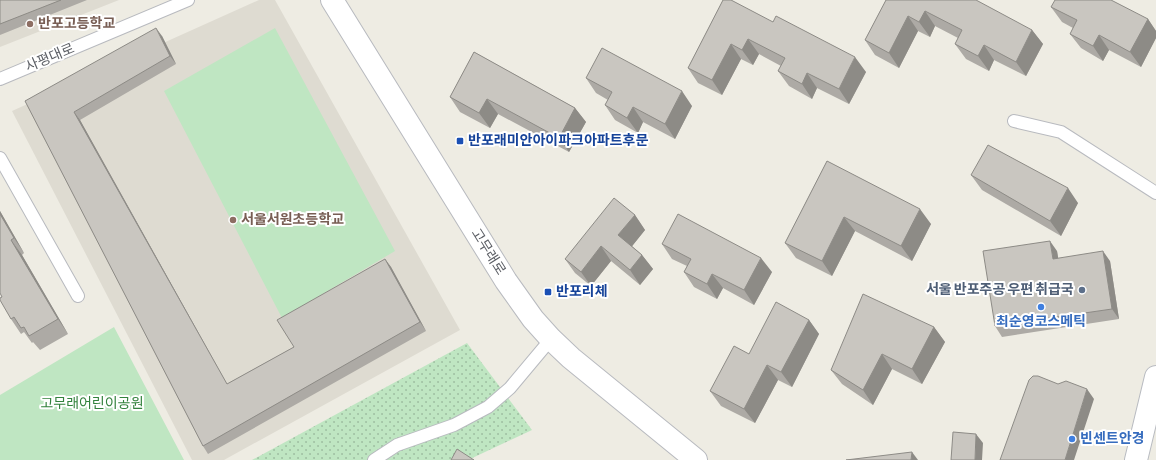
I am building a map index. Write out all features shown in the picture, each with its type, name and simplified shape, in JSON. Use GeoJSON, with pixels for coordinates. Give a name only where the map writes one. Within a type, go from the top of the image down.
{"type":"FeatureCollection","features":[{"type":"Feature","properties":{"kind":"street","name":"고무래로"},"geometry":{"type":"LineString","coordinates":[[332,0],[506,281],[533,320],[551,340],[571,358],[696,460]]}},
{"type":"Feature","properties":{"kind":"street"},"geometry":{"type":"LineString","coordinates":[[1136,460],[1156,377]]}},
{"type":"Feature","properties":{"kind":"lane","name":"사평대로"},"geometry":{"type":"LineString","coordinates":[[0,79],[188,0]]}},
{"type":"Feature","properties":{"kind":"lane"},"geometry":{"type":"LineString","coordinates":[[1014,121],[1060,132],[1156,193]]}},
{"type":"Feature","properties":{"kind":"lane"},"geometry":{"type":"LineString","coordinates":[[0,158],[78,296]]}},
{"type":"Feature","properties":{"kind":"lane"},"geometry":{"type":"LineString","coordinates":[[374,460],[398,445],[454,425],[488,407],[510,388],[551,340]]}},
{"type":"Feature","properties":{"kind":"shaded area","name":"반포고등학교"},"geometry":{"type":"Polygon","coordinates":[[[0,0],[119,0],[0,47],[0,0]]]}},
{"type":"Feature","properties":{"kind":"shaded area","name":"서울서원초등학교"},"geometry":{"type":"Polygon","coordinates":[[[259,0],[275,0],[460,330],[224,460],[192,460],[12,111],[259,0]]]}},
{"type":"Feature","properties":{"kind":"green space"},"geometry":{"type":"Polygon","coordinates":[[[275,28],[395,251],[282,318],[164,91],[275,28]]]}},
{"type":"Feature","properties":{"kind":"green space","name":"고무래어린이공원"},"geometry":{"type":"Polygon","coordinates":[[[114,327],[184,460],[0,460],[0,395],[114,327]]]}},
{"type":"Feature","properties":{"kind":"green space"},"geometry":{"type":"Polygon","coordinates":[[[467,343],[532,430],[468,460],[252,460],[467,343]]]}},
{"type":"Feature","properties":{"kind":"building"},"geometry":{"type":"Polygon","coordinates":[[[0,0],[61,0],[0,24],[0,0]]]}},
{"type":"Feature","properties":{"kind":"building"},"geometry":{"type":"Polygon","coordinates":[[[723,0],[731,0],[773,22],[776,16],[855,57],[839,89],[807,73],[802,84],[778,71],[785,58],[748,39],[742,50],[731,44],[712,80],[688,68],[723,0]]]}},
{"type":"Feature","properties":{"kind":"building"},"geometry":{"type":"Polygon","coordinates":[[[886,0],[976,0],[1032,30],[1016,62],[984,45],[978,56],[955,44],[962,30],[925,11],[919,22],[908,16],[889,53],[865,40],[886,0]]]}},
{"type":"Feature","properties":{"kind":"building"},"geometry":{"type":"Polygon","coordinates":[[[1055,0],[1111,0],[1148,19],[1130,52],[1099,35],[1093,46],[1070,34],[1077,20],[1051,7],[1055,0]]]}},
{"type":"Feature","properties":{"kind":"building"},"geometry":{"type":"Polygon","coordinates":[[[156,28],[170,56],[74,112],[227,384],[294,347],[277,320],[385,259],[420,322],[203,446],[25,101],[156,28]]]}},
{"type":"Feature","properties":{"kind":"building"},"geometry":{"type":"Polygon","coordinates":[[[602,48],[682,91],[665,124],[633,107],[627,118],[605,105],[612,92],[586,78],[602,48]]]}},
{"type":"Feature","properties":{"kind":"building"},"geometry":{"type":"Polygon","coordinates":[[[474,52],[575,108],[559,138],[487,99],[479,113],[450,97],[474,52]]]}},
{"type":"Feature","properties":{"kind":"building"},"geometry":{"type":"Polygon","coordinates":[[[988,145],[1068,188],[1050,221],[971,175],[988,145]]]}},
{"type":"Feature","properties":{"kind":"building"},"geometry":{"type":"Polygon","coordinates":[[[827,161],[920,209],[901,246],[844,217],[822,261],[785,243],[827,161]]]}},
{"type":"Feature","properties":{"kind":"building"},"geometry":{"type":"Polygon","coordinates":[[[614,198],[635,215],[618,235],[642,255],[630,270],[601,246],[581,272],[565,259],[614,198]]]}},
{"type":"Feature","properties":{"kind":"building"},"geometry":{"type":"Polygon","coordinates":[[[0,214],[14,238],[11,240],[58,319],[29,336],[24,327],[21,328],[14,317],[11,319],[0,300],[2,297],[0,293],[0,214]]]}},
{"type":"Feature","properties":{"kind":"building"},"geometry":{"type":"Polygon","coordinates":[[[678,214],[761,258],[744,290],[712,274],[707,284],[684,272],[691,259],[662,244],[678,214]]]}},
{"type":"Feature","properties":{"kind":"building"},"geometry":{"type":"Polygon","coordinates":[[[1050,241],[1053,259],[1103,251],[1112,309],[995,326],[983,251],[1050,241]]]}},
{"type":"Feature","properties":{"kind":"building"},"geometry":{"type":"Polygon","coordinates":[[[863,294],[934,327],[912,369],[882,354],[863,390],[831,370],[863,294]]]}},
{"type":"Feature","properties":{"kind":"building"},"geometry":{"type":"Polygon","coordinates":[[[776,302],[809,320],[781,372],[767,365],[744,409],[710,391],[734,346],[749,354],[776,302]]]}},
{"type":"Feature","properties":{"kind":"building"},"geometry":{"type":"Polygon","coordinates":[[[1033,376],[1038,376],[1058,384],[1066,381],[1087,389],[1065,460],[1000,460],[1029,380],[1033,376]]]}},
{"type":"Feature","properties":{"kind":"building"},"geometry":{"type":"Polygon","coordinates":[[[953,432],[976,434],[975,460],[951,460],[953,432]]]}},
{"type":"Feature","properties":{"kind":"building"},"geometry":{"type":"Polygon","coordinates":[[[457,449],[474,460],[451,460],[457,449]]]}},
{"type":"Feature","properties":{"kind":"building"},"geometry":{"type":"Polygon","coordinates":[[[912,452],[911,460],[846,460],[912,452]]]}},
{"type":"Feature","properties":{"kind":"place","name":"반포고등학교"},"geometry":{"type":"Point","coordinates":[30,24]}},
{"type":"Feature","properties":{"kind":"place","name":"반포래미안아이파크아파트후문"},"geometry":{"type":"Point","coordinates":[460,141]}},
{"type":"Feature","properties":{"kind":"place","name":"서울서원초등학교"},"geometry":{"type":"Point","coordinates":[233,220]}},
{"type":"Feature","properties":{"kind":"place","name":"서울 반포주공 우편 취급국"},"geometry":{"type":"Point","coordinates":[1082,290]}},
{"type":"Feature","properties":{"kind":"place","name":"반포리체"},"geometry":{"type":"Point","coordinates":[548,292]}},
{"type":"Feature","properties":{"kind":"place","name":"최순영코스메틱"},"geometry":{"type":"Point","coordinates":[1041,307]}},
{"type":"Feature","properties":{"kind":"place","name":"빈센트안경"},"geometry":{"type":"Point","coordinates":[1072,439]}}]}
